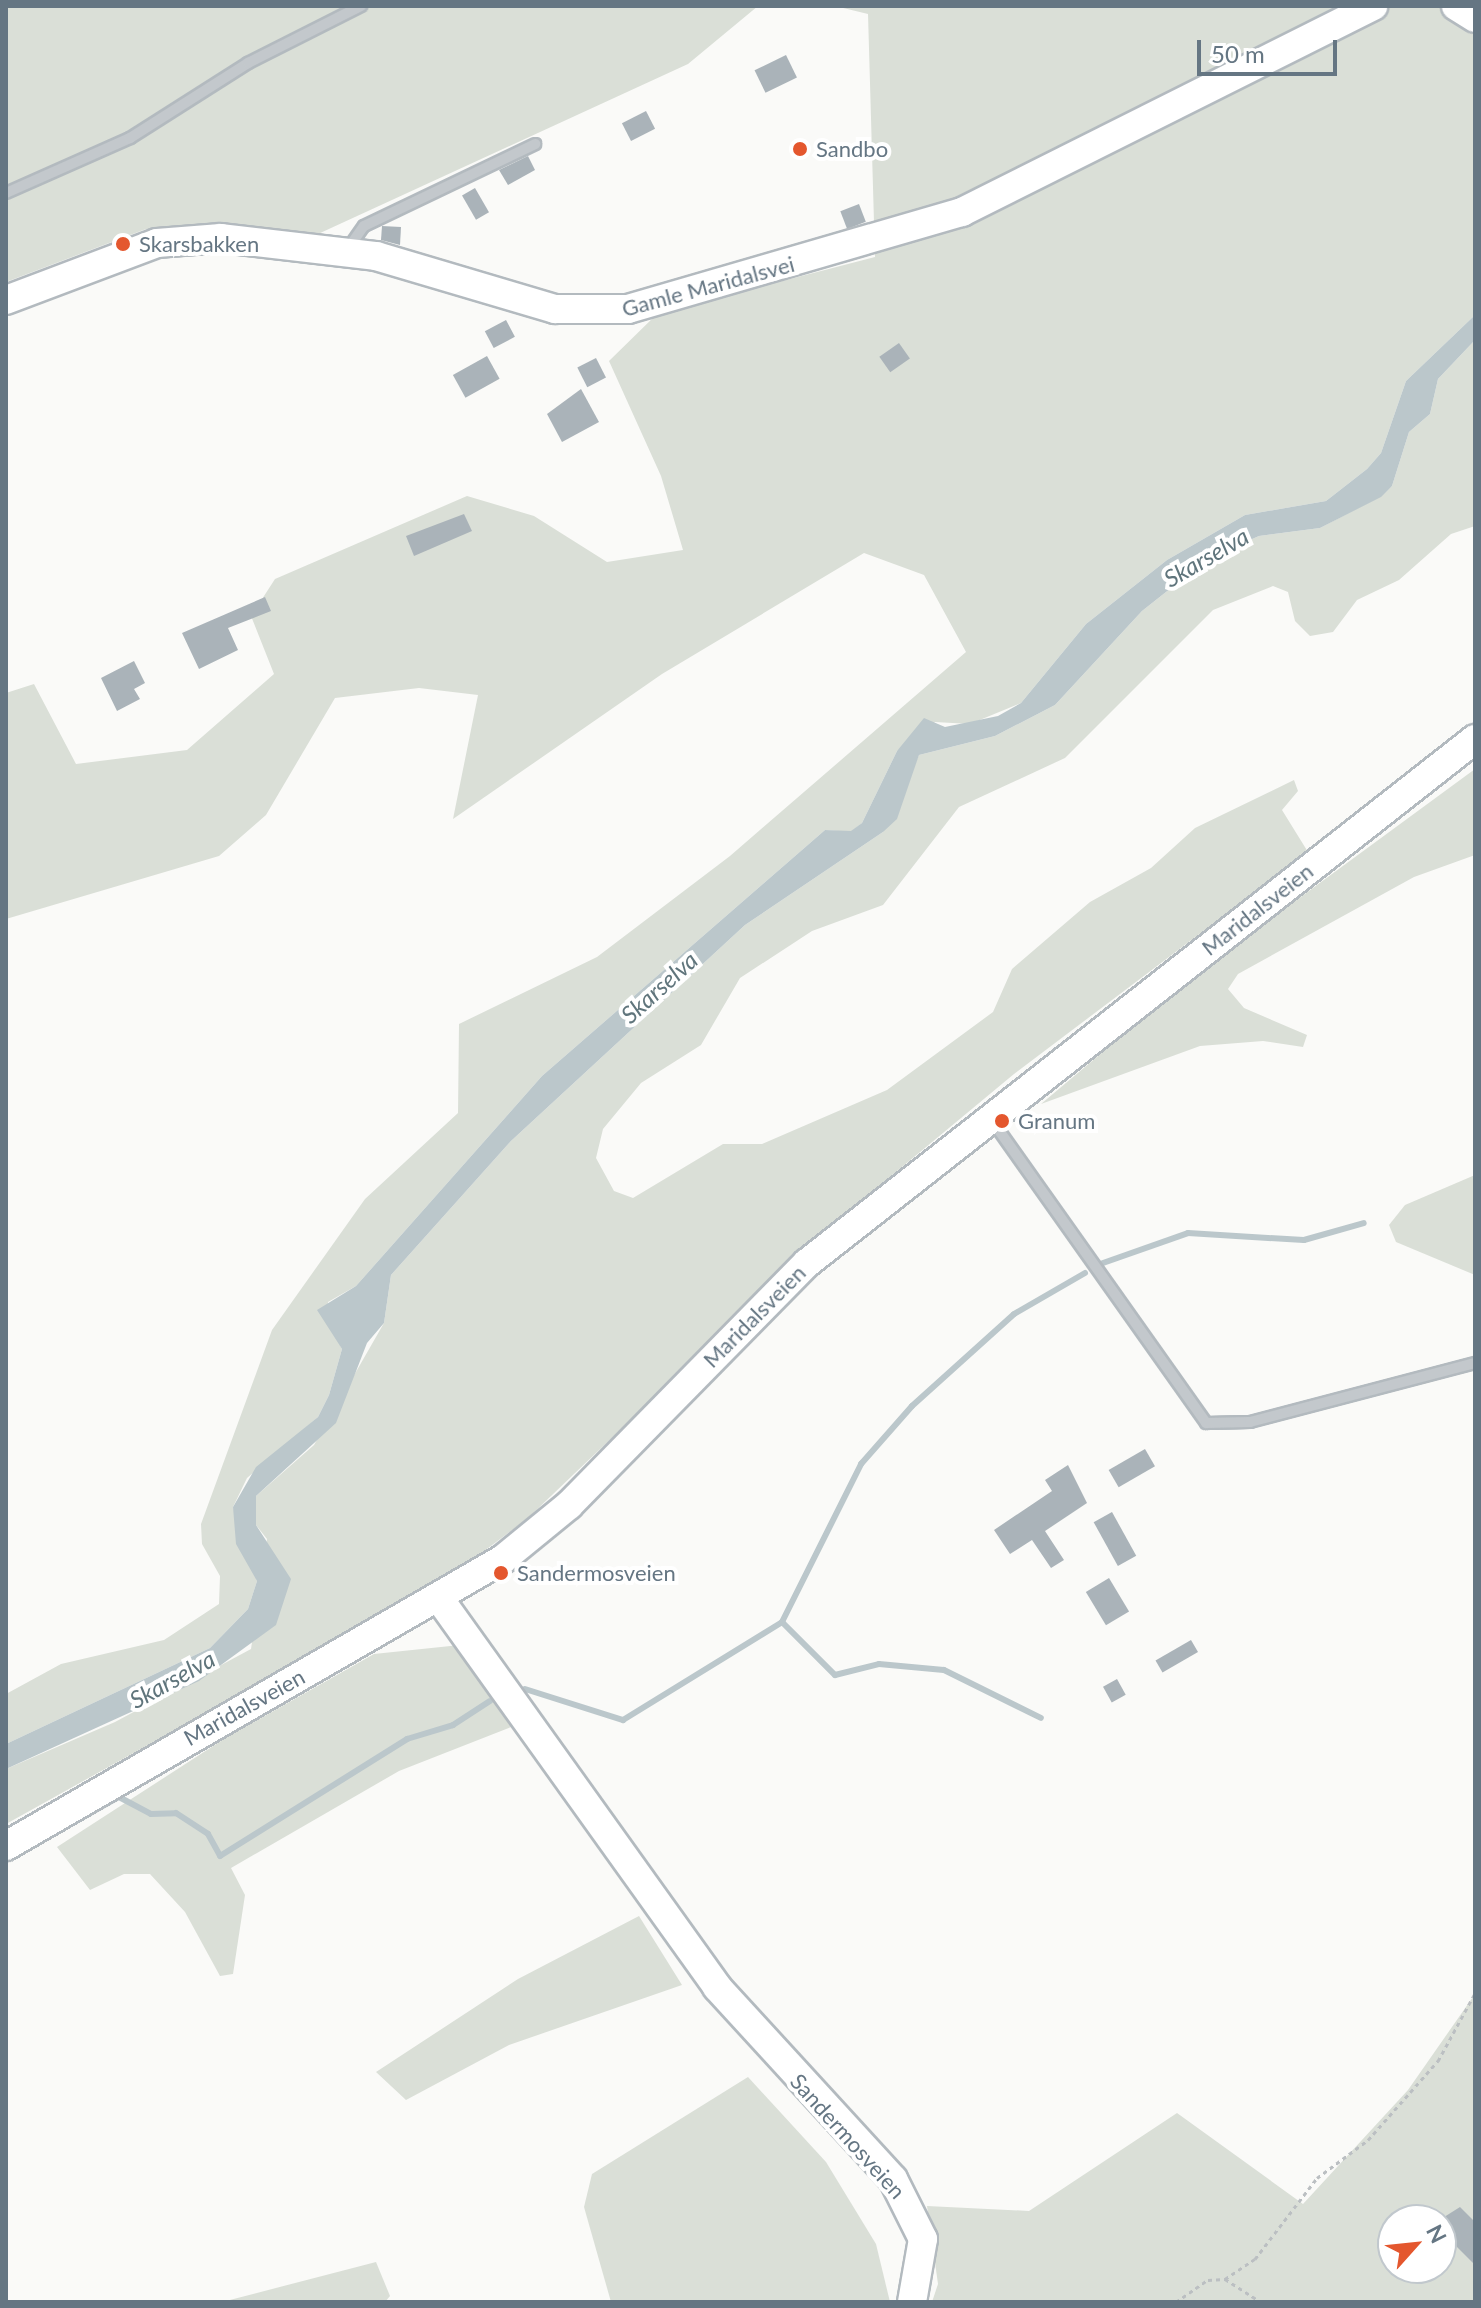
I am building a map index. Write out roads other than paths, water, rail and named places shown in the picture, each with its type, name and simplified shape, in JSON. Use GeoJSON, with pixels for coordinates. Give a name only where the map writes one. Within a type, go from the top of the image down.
{"type":"FeatureCollection","features":[{"type":"Feature","properties":{"kind":"street","name":"Gamle Maridalsvei"},"geometry":{"type":"LineString","coordinates":[[6,300],[170,241],[347,250],[555,309],[628,309],[962,212],[1373,6]]}},
{"type":"Feature","properties":{"kind":"street"},"geometry":{"type":"LineString","coordinates":[[1456,6],[1475,18]]}},
{"type":"Feature","properties":{"kind":"street","name":"Maridalsveien"},"geometry":{"type":"LineString","coordinates":[[6,1846],[441,1601],[547,1524],[789,1278],[1475,739]]}},
{"type":"Feature","properties":{"kind":"street","name":"Sandermosveien"},"geometry":{"type":"LineString","coordinates":[[441,1601],[707,1975],[893,2179],[923,2239],[912,2302]]}},
{"type":"Feature","properties":{"kind":"lane"},"geometry":{"type":"LineString","coordinates":[[6,193],[130,138],[248,63],[361,6]]}},
{"type":"Feature","properties":{"kind":"lane"},"geometry":{"type":"LineString","coordinates":[[347,250],[364,226],[535,144]]}},
{"type":"Feature","properties":{"kind":"lane"},"geometry":{"type":"LineString","coordinates":[[990,1118],[1206,1423],[1250,1422],[1475,1363]]}},
{"type":"Feature","properties":{"kind":"water","name":"Skarselva"},"geometry":{"type":"Polygon","coordinates":[[[1475,315],[1475,340],[1438,379],[1430,414],[1409,432],[1392,486],[1381,497],[1320,528],[1259,536],[1209,558],[1142,611],[1055,705],[995,736],[919,755],[897,819],[883,832],[745,925],[511,1141],[391,1275],[384,1323],[367,1343],[336,1423],[256,1496],[256,1525],[291,1579],[276,1625],[199,1681],[6,1769],[6,1744],[210,1648],[248,1609],[257,1581],[236,1544],[233,1507],[256,1467],[318,1417],[329,1395],[342,1349],[317,1310],[356,1286],[542,1076],[825,830],[851,831],[862,823],[897,751],[924,718],[945,727],[998,716],[1021,703],[1086,624],[1167,560],[1245,515],[1326,501],[1367,469],[1381,453],[1406,381],[1475,315]]]}},
{"type":"Feature","properties":{"kind":"waterway"},"geometry":{"type":"LineString","coordinates":[[1103,1263],[1188,1233],[1304,1240],[1364,1223]]}},
{"type":"Feature","properties":{"kind":"waterway"},"geometry":{"type":"LineString","coordinates":[[525,1689],[623,1720],[782,1622],[861,1464],[912,1406],[1014,1314],[1085,1273]]}},
{"type":"Feature","properties":{"kind":"waterway"},"geometry":{"type":"LineString","coordinates":[[782,1622],[835,1675],[879,1664],[944,1670],[1041,1718]]}},
{"type":"Feature","properties":{"kind":"waterway"},"geometry":{"type":"LineString","coordinates":[[23,1851],[119,1797],[151,1814],[176,1813],[208,1834],[220,1856],[407,1739],[453,1725],[490,1701]]}},
{"type":"Feature","properties":{"kind":"place","name":"Sandbo"},"geometry":{"type":"Point","coordinates":[800,149]}},
{"type":"Feature","properties":{"kind":"place","name":"Skarsbakken"},"geometry":{"type":"Point","coordinates":[123,244]}},
{"type":"Feature","properties":{"kind":"place","name":"Granum"},"geometry":{"type":"Point","coordinates":[1002,1121]}},
{"type":"Feature","properties":{"kind":"place","name":"Sandermosveien"},"geometry":{"type":"Point","coordinates":[501,1573]}}]}
